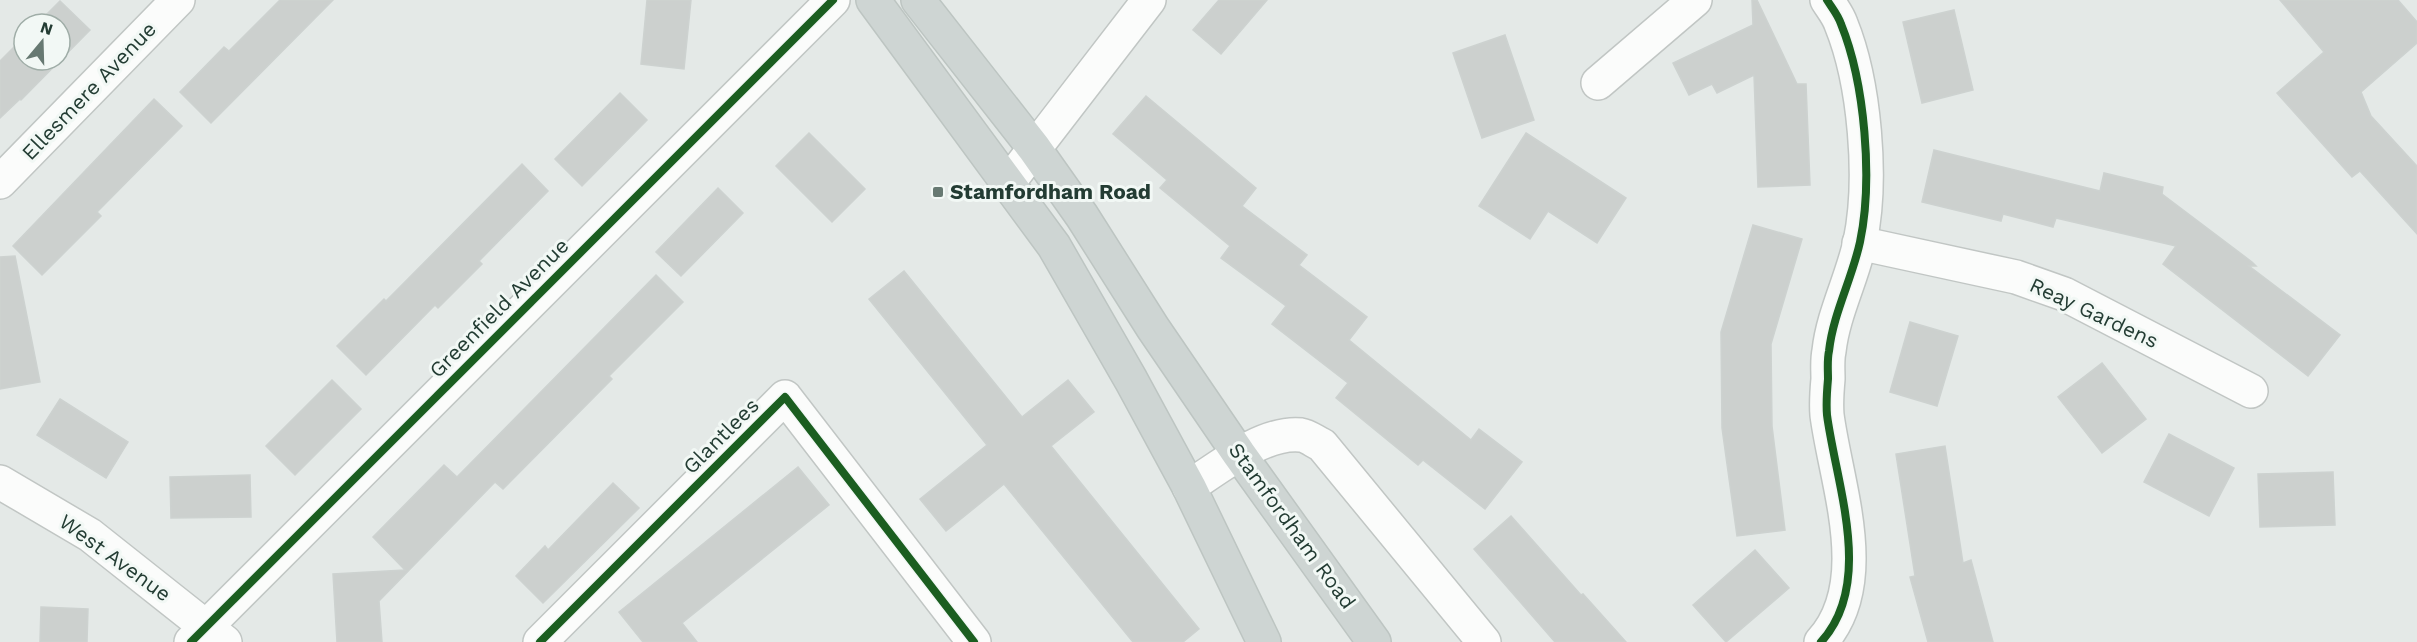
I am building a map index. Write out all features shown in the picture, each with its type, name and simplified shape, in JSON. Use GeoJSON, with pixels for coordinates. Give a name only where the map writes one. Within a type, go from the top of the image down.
{"type":"FeatureCollection","features":[{"type":"Feature","properties":{"kind":"main road"},"geometry":{"type":"LineString","coordinates":[[873,0],[1054,246],[1189,487],[1264,642]]}},
{"type":"Feature","properties":{"kind":"main road","name":"Stamfordham Road"},"geometry":{"type":"LineString","coordinates":[[918,0],[1034,148],[1082,216],[1239,454],[1374,642]]}},
{"type":"Feature","properties":{"kind":"street","name":"Ellesmere Avenue"},"geometry":{"type":"LineString","coordinates":[[0,182],[178,0]]}},
{"type":"Feature","properties":{"kind":"street","name":"Greenfield Avenue"},"geometry":{"type":"LineString","coordinates":[[208,637],[833,0]]}},
{"type":"Feature","properties":{"kind":"street"},"geometry":{"type":"LineString","coordinates":[[1008,183],[1149,0]]}},
{"type":"Feature","properties":{"kind":"street"},"geometry":{"type":"LineString","coordinates":[[1598,83],[1695,0]]}},
{"type":"Feature","properties":{"kind":"street"},"geometry":{"type":"LineString","coordinates":[[1821,642],[1840,611],[1847,590],[1850,567],[1843,507],[1827,412],[1828,351],[1859,243],[1867,192],[1857,78],[1841,23],[1827,0]]}},
{"type":"Feature","properties":{"kind":"street","name":"Reay Gardens"},"geometry":{"type":"LineString","coordinates":[[1859,243],[2016,277],[2064,294],[2251,391]]}},
{"type":"Feature","properties":{"kind":"street","name":"Glantlees"},"geometry":{"type":"LineString","coordinates":[[540,642],[785,397],[974,642]]}},
{"type":"Feature","properties":{"kind":"street"},"geometry":{"type":"LineString","coordinates":[[1189,487],[1239,454],[1281,436],[1303,435],[1322,445],[1484,642]]}},
{"type":"Feature","properties":{"kind":"street","name":"West Avenue"},"geometry":{"type":"LineString","coordinates":[[0,482],[90,535],[208,637]]}},
{"type":"Feature","properties":{"kind":"building"},"geometry":{"type":"Polygon","coordinates":[[[280,0],[333,0],[211,123],[180,92],[224,47],[229,51],[280,0]]]}},
{"type":"Feature","properties":{"kind":"building"},"geometry":{"type":"Polygon","coordinates":[[[647,0],[691,0],[684,69],[641,64],[647,0]]]}},
{"type":"Feature","properties":{"kind":"building"},"geometry":{"type":"Polygon","coordinates":[[[1219,0],[1267,0],[1221,54],[1193,30],[1219,0]]]}},
{"type":"Feature","properties":{"kind":"building"},"geometry":{"type":"Polygon","coordinates":[[[1752,0],[1757,0],[1797,84],[1806,84],[1810,185],[1758,187],[1754,75],[1717,93],[1712,84],[1689,95],[1673,63],[1753,25],[1752,0]]]}},
{"type":"Feature","properties":{"kind":"building"},"geometry":{"type":"Polygon","coordinates":[[[2280,0],[2398,0],[2417,22],[2417,43],[2361,92],[2371,116],[2417,166],[2417,234],[2360,171],[2352,177],[2277,93],[2324,52],[2280,0]]]}},
{"type":"Feature","properties":{"kind":"building"},"geometry":{"type":"Polygon","coordinates":[[[60,1],[71,12],[49,12],[60,1]]]}},
{"type":"Feature","properties":{"kind":"building"},"geometry":{"type":"Polygon","coordinates":[[[1954,10],[1973,90],[1922,103],[1903,22],[1954,10]]]}},
{"type":"Feature","properties":{"kind":"building"},"geometry":{"type":"Polygon","coordinates":[[[72,13],[90,30],[72,48],[72,13]]]}},
{"type":"Feature","properties":{"kind":"building"},"geometry":{"type":"Polygon","coordinates":[[[1505,35],[1534,120],[1482,138],[1453,53],[1505,35]]]}},
{"type":"Feature","properties":{"kind":"building"},"geometry":{"type":"Polygon","coordinates":[[[12,49],[12,72],[49,72],[0,118],[0,61],[12,49]]]}},
{"type":"Feature","properties":{"kind":"building"},"geometry":{"type":"Polygon","coordinates":[[[620,93],[647,120],[582,186],[555,159],[620,93]]]}},
{"type":"Feature","properties":{"kind":"building"},"geometry":{"type":"Polygon","coordinates":[[[1146,96],[1256,188],[1242,206],[1307,255],[1299,265],[1367,317],[1349,340],[1471,440],[1479,429],[1522,462],[1485,509],[1423,460],[1418,465],[1336,398],[1348,383],[1272,324],[1286,306],[1221,258],[1230,246],[1160,188],[1167,180],[1113,134],[1146,96]]]}},
{"type":"Feature","properties":{"kind":"building"},"geometry":{"type":"Polygon","coordinates":[[[154,99],[182,126],[97,212],[101,216],[42,275],[13,246],[154,99]]]}},
{"type":"Feature","properties":{"kind":"building"},"geometry":{"type":"Polygon","coordinates":[[[809,133],[865,189],[832,222],[776,166],[809,133]]]}},
{"type":"Feature","properties":{"kind":"building"},"geometry":{"type":"Polygon","coordinates":[[[1526,133],[1626,198],[1597,243],[1548,211],[1530,239],[1479,206],[1526,133]]]}},
{"type":"Feature","properties":{"kind":"building"},"geometry":{"type":"Polygon","coordinates":[[[1934,150],[2100,191],[2104,173],[2163,187],[2162,194],[2252,262],[2256,266],[2249,266],[2340,335],[2308,376],[2163,264],[2176,246],[2056,218],[2053,227],[2003,214],[2001,221],[1922,202],[1934,150]]]}},
{"type":"Feature","properties":{"kind":"building"},"geometry":{"type":"Polygon","coordinates":[[[522,164],[548,191],[479,261],[482,264],[438,308],[435,305],[366,375],[337,346],[384,299],[386,301],[522,164]]]}},
{"type":"Feature","properties":{"kind":"building"},"geometry":{"type":"Polygon","coordinates":[[[718,188],[743,213],[681,276],[656,252],[718,188]]]}},
{"type":"Feature","properties":{"kind":"building"},"geometry":{"type":"Polygon","coordinates":[[[1753,225],[1802,239],[1771,344],[1772,426],[1785,530],[1737,536],[1722,428],[1721,332],[1753,225]]]}},
{"type":"Feature","properties":{"kind":"building"},"geometry":{"type":"Polygon","coordinates":[[[15,256],[40,382],[0,389],[0,257],[15,256]]]}},
{"type":"Feature","properties":{"kind":"building"},"geometry":{"type":"Polygon","coordinates":[[[904,271],[1022,417],[1068,380],[1094,412],[1051,446],[1199,629],[1183,642],[1133,642],[1004,484],[946,531],[920,499],[987,445],[869,299],[904,271]]]}},
{"type":"Feature","properties":{"kind":"building"},"geometry":{"type":"Polygon","coordinates":[[[656,275],[683,302],[609,376],[612,379],[503,489],[495,482],[379,601],[382,642],[337,642],[333,574],[405,570],[373,537],[444,465],[457,477],[656,275]]]}},
{"type":"Feature","properties":{"kind":"building"},"geometry":{"type":"Polygon","coordinates":[[[1910,322],[1958,336],[1937,406],[1890,392],[1910,322]]]}},
{"type":"Feature","properties":{"kind":"building"},"geometry":{"type":"Polygon","coordinates":[[[2102,363],[2146,419],[2102,453],[2058,397],[2102,363]]]}},
{"type":"Feature","properties":{"kind":"building"},"geometry":{"type":"Polygon","coordinates":[[[332,380],[361,409],[295,475],[266,446],[332,380]]]}},
{"type":"Feature","properties":{"kind":"building"},"geometry":{"type":"Polygon","coordinates":[[[60,399],[128,442],[106,478],[37,435],[60,399]]]}},
{"type":"Feature","properties":{"kind":"building"},"geometry":{"type":"Polygon","coordinates":[[[2169,434],[2234,468],[2209,516],[2144,482],[2169,434]]]}},
{"type":"Feature","properties":{"kind":"building"},"geometry":{"type":"Polygon","coordinates":[[[1945,446],[1963,563],[1971,560],[1993,642],[1928,642],[1910,577],[1915,576],[1896,454],[1945,446]]]}},
{"type":"Feature","properties":{"kind":"building"},"geometry":{"type":"Polygon","coordinates":[[[798,467],[829,505],[682,623],[697,642],[643,642],[619,612],[798,467]]]}},
{"type":"Feature","properties":{"kind":"building"},"geometry":{"type":"Polygon","coordinates":[[[2333,472],[2335,525],[2260,527],[2258,474],[2333,472]]]}},
{"type":"Feature","properties":{"kind":"building"},"geometry":{"type":"Polygon","coordinates":[[[250,475],[251,517],[171,518],[170,477],[250,475]]]}},
{"type":"Feature","properties":{"kind":"building"},"geometry":{"type":"Polygon","coordinates":[[[613,483],[639,508],[543,603],[516,576],[545,546],[548,550],[613,483]]]}},
{"type":"Feature","properties":{"kind":"building"},"geometry":{"type":"Polygon","coordinates":[[[1511,516],[1626,642],[1555,642],[1474,549],[1511,516]]]}},
{"type":"Feature","properties":{"kind":"building"},"geometry":{"type":"Polygon","coordinates":[[[1755,550],[1789,588],[1726,642],[1693,605],[1755,550]]]}},
{"type":"Feature","properties":{"kind":"building"},"geometry":{"type":"Polygon","coordinates":[[[41,607],[88,609],[87,642],[40,642],[41,607]]]}},
{"type":"Feature","properties":{"kind":"cycle path"},"geometry":{"type":"LineString","coordinates":[[191,642],[833,0]]}},
{"type":"Feature","properties":{"kind":"cycle path"},"geometry":{"type":"LineString","coordinates":[[1821,642],[1837,618],[1846,591],[1849,562],[1848,532],[1827,415],[1828,358],[1834,324],[1860,242],[1866,190],[1864,132],[1856,74],[1840,21],[1827,0]]}},
{"type":"Feature","properties":{"kind":"cycle path"},"geometry":{"type":"LineString","coordinates":[[540,642],[785,397],[974,642]]}},
{"type":"Feature","properties":{"kind":"place","name":"Stamfordham Road"},"geometry":{"type":"Point","coordinates":[938,192]}}]}
